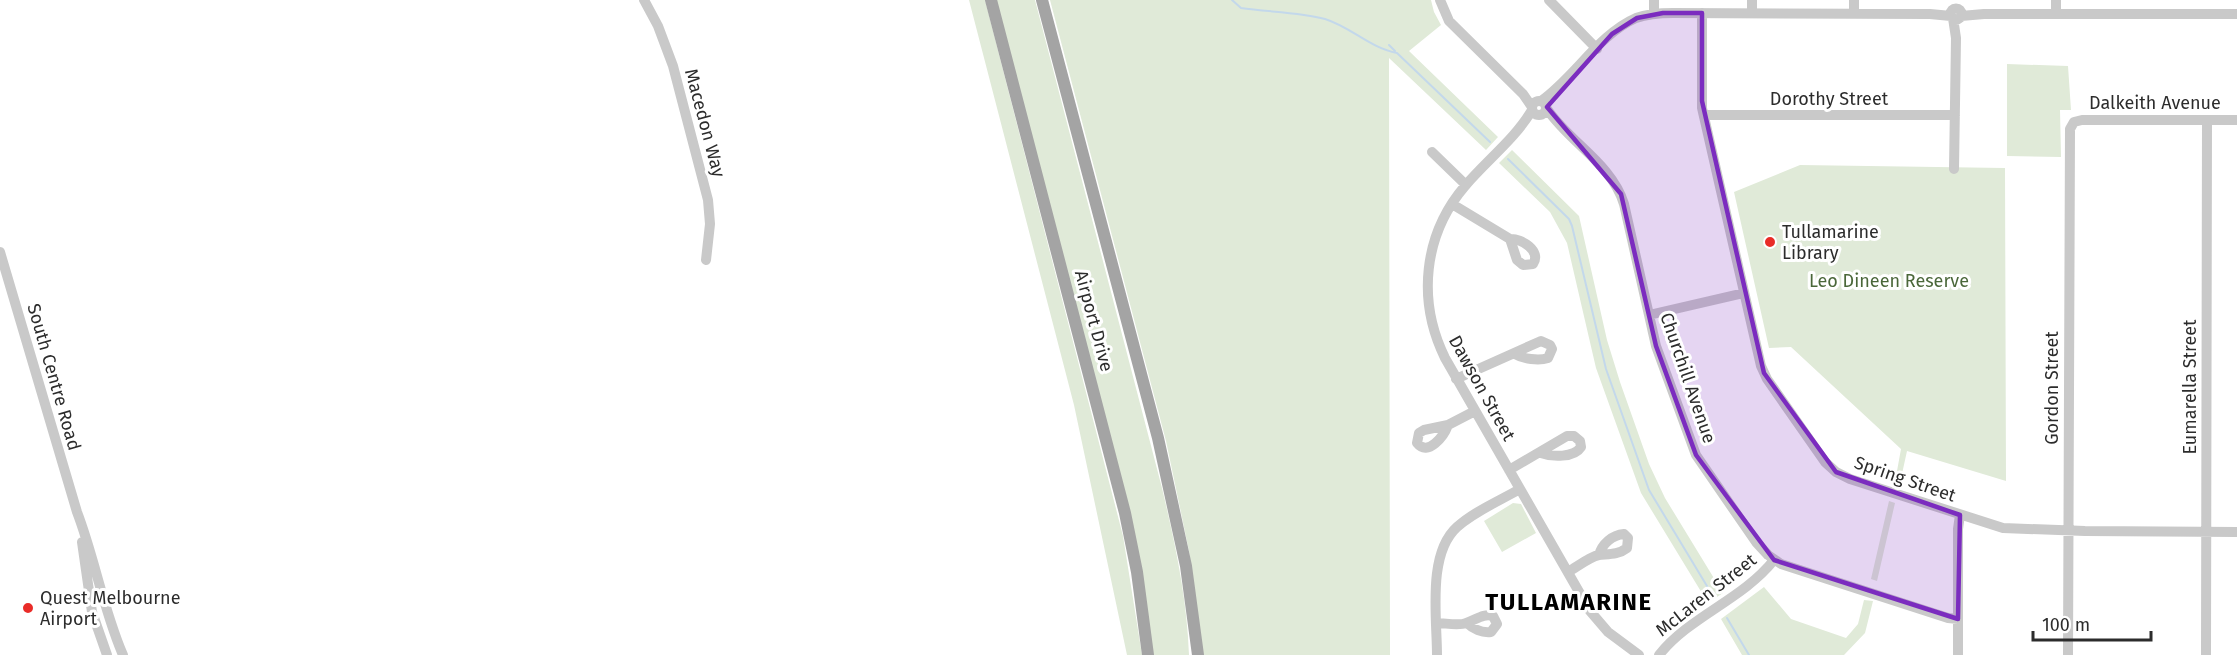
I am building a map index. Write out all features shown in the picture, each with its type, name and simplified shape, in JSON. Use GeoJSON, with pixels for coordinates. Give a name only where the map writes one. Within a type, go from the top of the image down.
{"type":"FeatureCollection","features":[{"type":"Feature","properties":{"kind":"main road","name":"Airport Drive"},"geometry":{"type":"LineString","coordinates":[[991,0],[1122,503],[1137,572],[1148,655]]}},
{"type":"Feature","properties":{"kind":"main road","name":"Airport Drive"},"geometry":{"type":"LineString","coordinates":[[1042,0],[1163,458],[1186,566],[1198,655]]}},
{"type":"Feature","properties":{"kind":"street","name":"Macedon Way"},"geometry":{"type":"LineString","coordinates":[[644,0],[658,26],[673,66],[708,200],[710,224],[706,260]]}},
{"type":"Feature","properties":{"kind":"street","name":"Churchill Avenue"},"geometry":{"type":"LineString","coordinates":[[1440,0],[1449,21],[1608,173],[1618,187],[1624,204],[1656,346],[1696,455],[1756,542],[1774,560],[1948,618],[1958,618]]}},
{"type":"Feature","properties":{"kind":"street"},"geometry":{"type":"LineString","coordinates":[[1549,0],[1597,49]]}},
{"type":"Feature","properties":{"kind":"street"},"geometry":{"type":"LineString","coordinates":[[1654,0],[1654,14]]}},
{"type":"Feature","properties":{"kind":"street"},"geometry":{"type":"LineString","coordinates":[[1752,0],[1752,13]]}},
{"type":"Feature","properties":{"kind":"street"},"geometry":{"type":"LineString","coordinates":[[1854,0],[1854,13]]}},
{"type":"Feature","properties":{"kind":"street"},"geometry":{"type":"LineString","coordinates":[[2056,0],[2056,14]]}},
{"type":"Feature","properties":{"kind":"street"},"geometry":{"type":"LineString","coordinates":[[1954,169],[1956,11]]}},
{"type":"Feature","properties":{"kind":"street","name":"Dawson Street"},"geometry":{"type":"LineString","coordinates":[[1639,655],[1599,623],[1474,411],[1436,339],[1427,297],[1431,250],[1442,219],[1466,185],[1611,34],[1627,23],[1654,14],[1930,14],[1956,11],[1984,14],[2237,14]]}},
{"type":"Feature","properties":{"kind":"street","name":"Spring Street"},"geometry":{"type":"LineString","coordinates":[[1702,13],[1704,115],[1764,374],[1825,462],[1836,472],[1850,479],[2003,528],[2237,532]]}},
{"type":"Feature","properties":{"kind":"street","name":"Dorothy Street"},"geometry":{"type":"LineString","coordinates":[[1704,115],[1955,115]]}},
{"type":"Feature","properties":{"kind":"street","name":"Dalkeith Avenue"},"geometry":{"type":"LineString","coordinates":[[2074,122],[2086,120],[2237,120]]}},
{"type":"Feature","properties":{"kind":"street","name":"Eumarella Street"},"geometry":{"type":"LineString","coordinates":[[2206,655],[2207,120]]}},
{"type":"Feature","properties":{"kind":"street","name":"Gordon Street"},"geometry":{"type":"LineString","coordinates":[[2068,655],[2069,133],[2074,122]]}},
{"type":"Feature","properties":{"kind":"street"},"geometry":{"type":"LineString","coordinates":[[1432,152],[1466,185]]}},
{"type":"Feature","properties":{"kind":"street"},"geometry":{"type":"LineString","coordinates":[[1452,204],[1510,239]]}},
{"type":"Feature","properties":{"kind":"street","name":"South Centre Road"},"geometry":{"type":"LineString","coordinates":[[0,252],[77,512],[89,544],[108,618],[123,655]]}},
{"type":"Feature","properties":{"kind":"street"},"geometry":{"type":"LineString","coordinates":[[1649,315],[1744,293]]}},
{"type":"Feature","properties":{"kind":"street"},"geometry":{"type":"LineString","coordinates":[[1456,379],[1515,354]]}},
{"type":"Feature","properties":{"kind":"street"},"geometry":{"type":"LineString","coordinates":[[1448,425],[1474,411]]}},
{"type":"Feature","properties":{"kind":"street"},"geometry":{"type":"LineString","coordinates":[[1509,470],[1541,453]]}},
{"type":"Feature","properties":{"kind":"street"},"geometry":{"type":"LineString","coordinates":[[1437,655],[1437,565],[1449,536],[1466,520],[1520,489]]}},
{"type":"Feature","properties":{"kind":"street","name":"South Centre Road"},"geometry":{"type":"LineString","coordinates":[[77,512],[92,612],[107,655]]}},
{"type":"Feature","properties":{"kind":"street"},"geometry":{"type":"LineString","coordinates":[[1958,655],[1960,515]]}},
{"type":"Feature","properties":{"kind":"street"},"geometry":{"type":"LineString","coordinates":[[1568,572],[1599,555]]}},
{"type":"Feature","properties":{"kind":"street","name":"McLaren Street"},"geometry":{"type":"LineString","coordinates":[[1659,655],[1672,640],[1758,579],[1774,560]]}},
{"type":"Feature","properties":{"kind":"street"},"geometry":{"type":"LineString","coordinates":[[1437,623],[1467,623]]}},
{"type":"Feature","properties":{"kind":"highlighted area"},"geometry":{"type":"Polygon","coordinates":[[[1663,13],[1702,13],[1702,101],[1764,373],[1836,472],[1960,515],[1958,619],[1774,560],[1696,455],[1656,346],[1621,194],[1547,107],[1612,34],[1637,18],[1663,13]]]}},
{"type":"Feature","properties":{"kind":"green space"},"geometry":{"type":"Polygon","coordinates":[[[969,0],[985,0],[1123,536],[1142,655],[1127,655],[1074,405],[969,0]]]}},
{"type":"Feature","properties":{"kind":"green space"},"geometry":{"type":"Polygon","coordinates":[[[995,0],[1035,0],[1162,488],[1183,592],[1189,655],[1152,655],[1149,628],[995,0]]]}},
{"type":"Feature","properties":{"kind":"green space"},"geometry":{"type":"Polygon","coordinates":[[[1050,0],[1431,0],[1441,25],[1409,51],[1498,137],[1486,150],[1389,58],[1390,655],[1203,655],[1189,551],[1166,441],[1050,0]]]}},
{"type":"Feature","properties":{"kind":"green space"},"geometry":{"type":"Polygon","coordinates":[[[2007,64],[2068,66],[2071,110],[2060,110],[2061,157],[2007,156],[2007,64]]]}},
{"type":"Feature","properties":{"kind":"green space"},"geometry":{"type":"Polygon","coordinates":[[[1512,150],[1579,216],[1607,340],[1649,464],[1665,498],[1723,593],[1708,603],[1641,493],[1596,368],[1567,243],[1550,212],[1499,163],[1512,150]]]}},
{"type":"Feature","properties":{"kind":"green space","name":"Leo Dineen Reserve"},"geometry":{"type":"Polygon","coordinates":[[[1800,165],[2005,168],[2006,481],[1907,451],[1900,483],[1895,482],[1901,449],[1791,347],[1769,348],[1734,192],[1800,165]]]}},
{"type":"Feature","properties":{"kind":"green space"},"geometry":{"type":"Polygon","coordinates":[[[1889,501],[1895,503],[1877,581],[1871,579],[1889,501]]]}},
{"type":"Feature","properties":{"kind":"green space"},"geometry":{"type":"Polygon","coordinates":[[[1513,503],[1521,504],[1536,533],[1502,552],[1484,521],[1513,503]]]}},
{"type":"Feature","properties":{"kind":"green space"},"geometry":{"type":"Polygon","coordinates":[[[1764,587],[1791,619],[1846,638],[1858,624],[1864,600],[1873,601],[1865,633],[1844,655],[1742,655],[1721,619],[1764,587]]]}},
{"type":"Feature","properties":{"kind":"waterway"},"geometry":{"type":"LineString","coordinates":[[1232,0],[1241,8],[1325,19],[1378,47],[1397,53],[1490,142]]}},
{"type":"Feature","properties":{"kind":"waterway"},"geometry":{"type":"LineString","coordinates":[[1389,45],[1395,51]]}},
{"type":"Feature","properties":{"kind":"waterway"},"geometry":{"type":"LineString","coordinates":[[1508,159],[1569,219],[1606,369],[1649,490],[1713,596]]}},
{"type":"Feature","properties":{"kind":"waterway"},"geometry":{"type":"LineString","coordinates":[[1727,618],[1749,655]]}},
{"type":"Feature","properties":{"kind":"place","name":"Tullamarine Library"},"geometry":{"type":"Point","coordinates":[1770,242]}},
{"type":"Feature","properties":{"kind":"place","name":"Quest Melbourne Airport"},"geometry":{"type":"Point","coordinates":[28,608]}},
{"type":"Feature","properties":{"kind":"district","name":"TULLAMARINE"},"geometry":{"type":"Point","coordinates":[1569,602]}}]}
